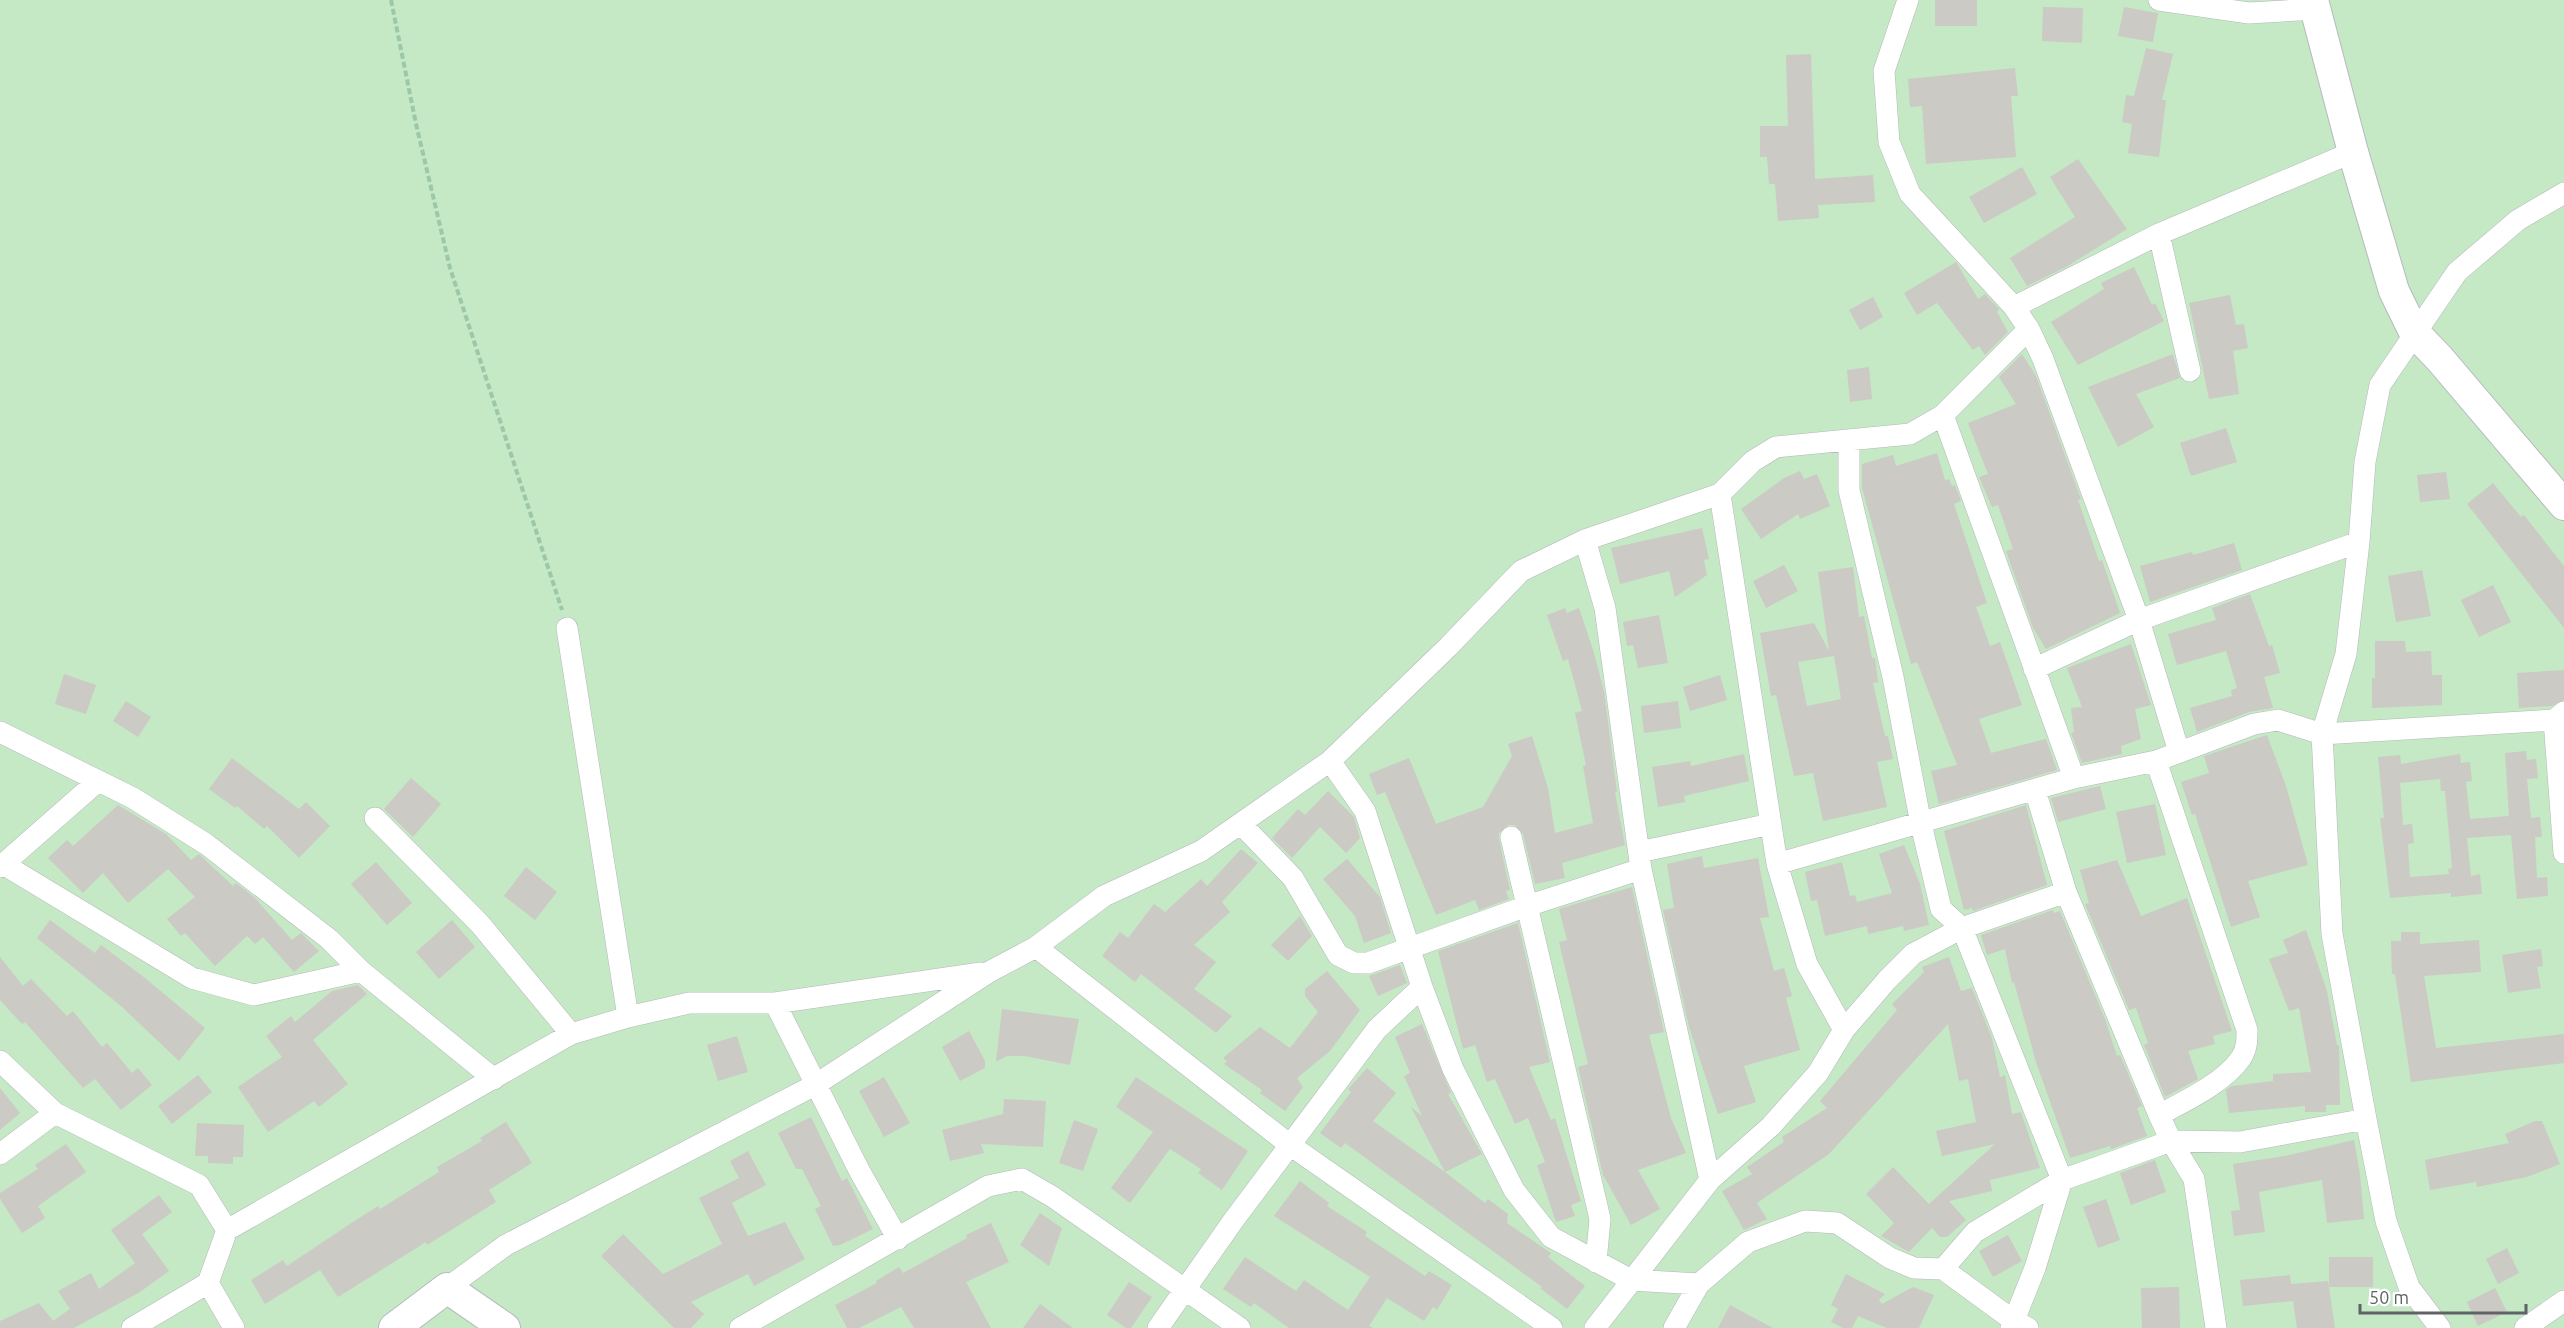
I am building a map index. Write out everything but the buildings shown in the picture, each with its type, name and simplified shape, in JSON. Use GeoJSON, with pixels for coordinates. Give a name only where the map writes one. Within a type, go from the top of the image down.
{"type":"FeatureCollection","features":[{"type":"Feature","properties":{"kind":"main road"},"geometry":{"type":"LineString","coordinates":[[2315,5],[2353,152],[2394,291],[2414,332],[2564,505]]}},
{"type":"Feature","properties":{"kind":"main road"},"geometry":{"type":"LineString","coordinates":[[394,1328],[447,1288],[505,1328]]}},
{"type":"Feature","properties":{"kind":"street"},"geometry":{"type":"LineString","coordinates":[[1908,0],[1884,71],[1889,142],[1911,194],[2014,307],[2029,329],[2043,359],[2139,620],[2179,752]]}},
{"type":"Feature","properties":{"kind":"street"},"geometry":{"type":"LineString","coordinates":[[2155,0],[2249,13],[2315,5]]}},
{"type":"Feature","properties":{"kind":"street"},"geometry":{"type":"LineString","coordinates":[[2014,307],[2158,234],[2353,152]]}},
{"type":"Feature","properties":{"kind":"street"},"geometry":{"type":"LineString","coordinates":[[2440,1328],[2409,1287],[2386,1221],[2332,934],[2322,734],[2346,654],[2359,542],[2365,462],[2380,385],[2457,272],[2518,220],[2564,193]]}},
{"type":"Feature","properties":{"kind":"street"},"geometry":{"type":"LineString","coordinates":[[2158,234],[2190,371]]}},
{"type":"Feature","properties":{"kind":"street"},"geometry":{"type":"LineString","coordinates":[[447,1288],[506,1245],[815,1085],[989,972],[1036,946],[1104,896],[1201,851],[1330,762],[1448,647],[1521,571],[1585,540],[1720,494],[1753,461],[1776,447],[1911,434],[1943,415],[2029,329]]}},
{"type":"Feature","properties":{"kind":"street"},"geometry":{"type":"LineString","coordinates":[[1943,415],[2074,778]]}},
{"type":"Feature","properties":{"kind":"street"},"geometry":{"type":"LineString","coordinates":[[1674,1328],[1699,1284],[1748,1242],[1805,1221],[1837,1223],[1890,1258],[1914,1268],[1943,1269],[2018,1326],[2062,1180],[1962,928],[1941,909],[1921,824],[1893,676],[1849,490],[1849,440]]}},
{"type":"Feature","properties":{"kind":"street"},"geometry":{"type":"LineString","coordinates":[[1720,494],[1777,864],[1807,964],[1845,1030]]}},
{"type":"Feature","properties":{"kind":"street"},"geometry":{"type":"LineString","coordinates":[[1585,540],[1605,608],[1640,860],[1710,1180]]}},
{"type":"Feature","properties":{"kind":"street"},"geometry":{"type":"LineString","coordinates":[[2034,669],[2139,620],[2359,542]]}},
{"type":"Feature","properties":{"kind":"street"},"geometry":{"type":"LineString","coordinates":[[567,628],[628,1017]]}},
{"type":"Feature","properties":{"kind":"street"},"geometry":{"type":"LineString","coordinates":[[1777,864],[2074,778],[2156,761],[2254,724],[2278,720],[2322,734],[2559,716],[2564,853]]}},
{"type":"Feature","properties":{"kind":"street"},"geometry":{"type":"LineString","coordinates":[[0,732],[133,798],[206,844],[329,939],[361,970],[494,1079]]}},
{"type":"Feature","properties":{"kind":"street"},"geometry":{"type":"LineString","coordinates":[[2156,761],[2247,1030],[2246,1047],[2241,1059],[2206,1089],[2159,1115]]}},
{"type":"Feature","properties":{"kind":"street"},"geometry":{"type":"LineString","coordinates":[[1330,762],[1365,811],[1411,945],[1422,987],[1453,1069],[1514,1190],[1551,1238],[1630,1280],[1699,1284]]}},
{"type":"Feature","properties":{"kind":"street"},"geometry":{"type":"LineString","coordinates":[[98,781],[2,866],[192,978],[254,995],[361,970]]}},
{"type":"Feature","properties":{"kind":"street"},"geometry":{"type":"LineString","coordinates":[[2035,790],[2066,892],[2171,1142],[2194,1179],[2216,1328]]}},
{"type":"Feature","properties":{"kind":"street"},"geometry":{"type":"LineString","coordinates":[[375,818],[480,924],[571,1034]]}},
{"type":"Feature","properties":{"kind":"street"},"geometry":{"type":"LineString","coordinates":[[1241,824],[1293,878],[1338,955],[1353,963],[1368,963],[1411,945],[1527,906],[1640,860],[1771,824]]}},
{"type":"Feature","properties":{"kind":"street"},"geometry":{"type":"LineString","coordinates":[[1511,837],[1600,1219],[1596,1262]]}},
{"type":"Feature","properties":{"kind":"street"},"geometry":{"type":"LineString","coordinates":[[1595,1328],[1630,1280],[1710,1180],[1771,1126],[1818,1073],[1845,1030],[1913,954],[1962,928],[2066,892]]}},
{"type":"Feature","properties":{"kind":"street"},"geometry":{"type":"LineString","coordinates":[[1036,946],[1290,1145],[1552,1328]]}},
{"type":"Feature","properties":{"kind":"street"},"geometry":{"type":"LineString","coordinates":[[132,1328],[208,1283],[226,1230],[571,1034],[628,1017],[688,1003],[775,1003],[989,972]]}},
{"type":"Feature","properties":{"kind":"street"},"geometry":{"type":"LineString","coordinates":[[1158,1328],[1184,1289],[1377,1029],[1422,987]]}},
{"type":"Feature","properties":{"kind":"street"},"geometry":{"type":"LineString","coordinates":[[775,1003],[860,1172],[898,1239]]}},
{"type":"Feature","properties":{"kind":"street"},"geometry":{"type":"LineString","coordinates":[[0,1061],[55,1113],[199,1185],[226,1230]]}},
{"type":"Feature","properties":{"kind":"street"},"geometry":{"type":"LineString","coordinates":[[0,1154],[55,1113]]}},
{"type":"Feature","properties":{"kind":"street"},"geometry":{"type":"LineString","coordinates":[[1943,1269],[1975,1232],[2062,1180],[2171,1142],[2240,1142],[2366,1119]]}},
{"type":"Feature","properties":{"kind":"street"},"geometry":{"type":"LineString","coordinates":[[740,1328],[988,1186],[1022,1179],[1053,1197],[1240,1328]]}},
{"type":"Feature","properties":{"kind":"street"},"geometry":{"type":"LineString","coordinates":[[208,1283],[234,1328]]}},
{"type":"Feature","properties":{"kind":"street"},"geometry":{"type":"LineString","coordinates":[[2525,1328],[2564,1301]]}},
{"type":"Feature","properties":{"kind":"path"},"geometry":{"type":"LineString","coordinates":[[391,0],[416,124],[450,268],[567,628]]}},
{"type":"Feature","properties":{"kind":"green space"},"geometry":{"type":"Polygon","coordinates":[[[0,0],[2564,0],[2564,1328],[0,1328],[0,0]]]}}]}
